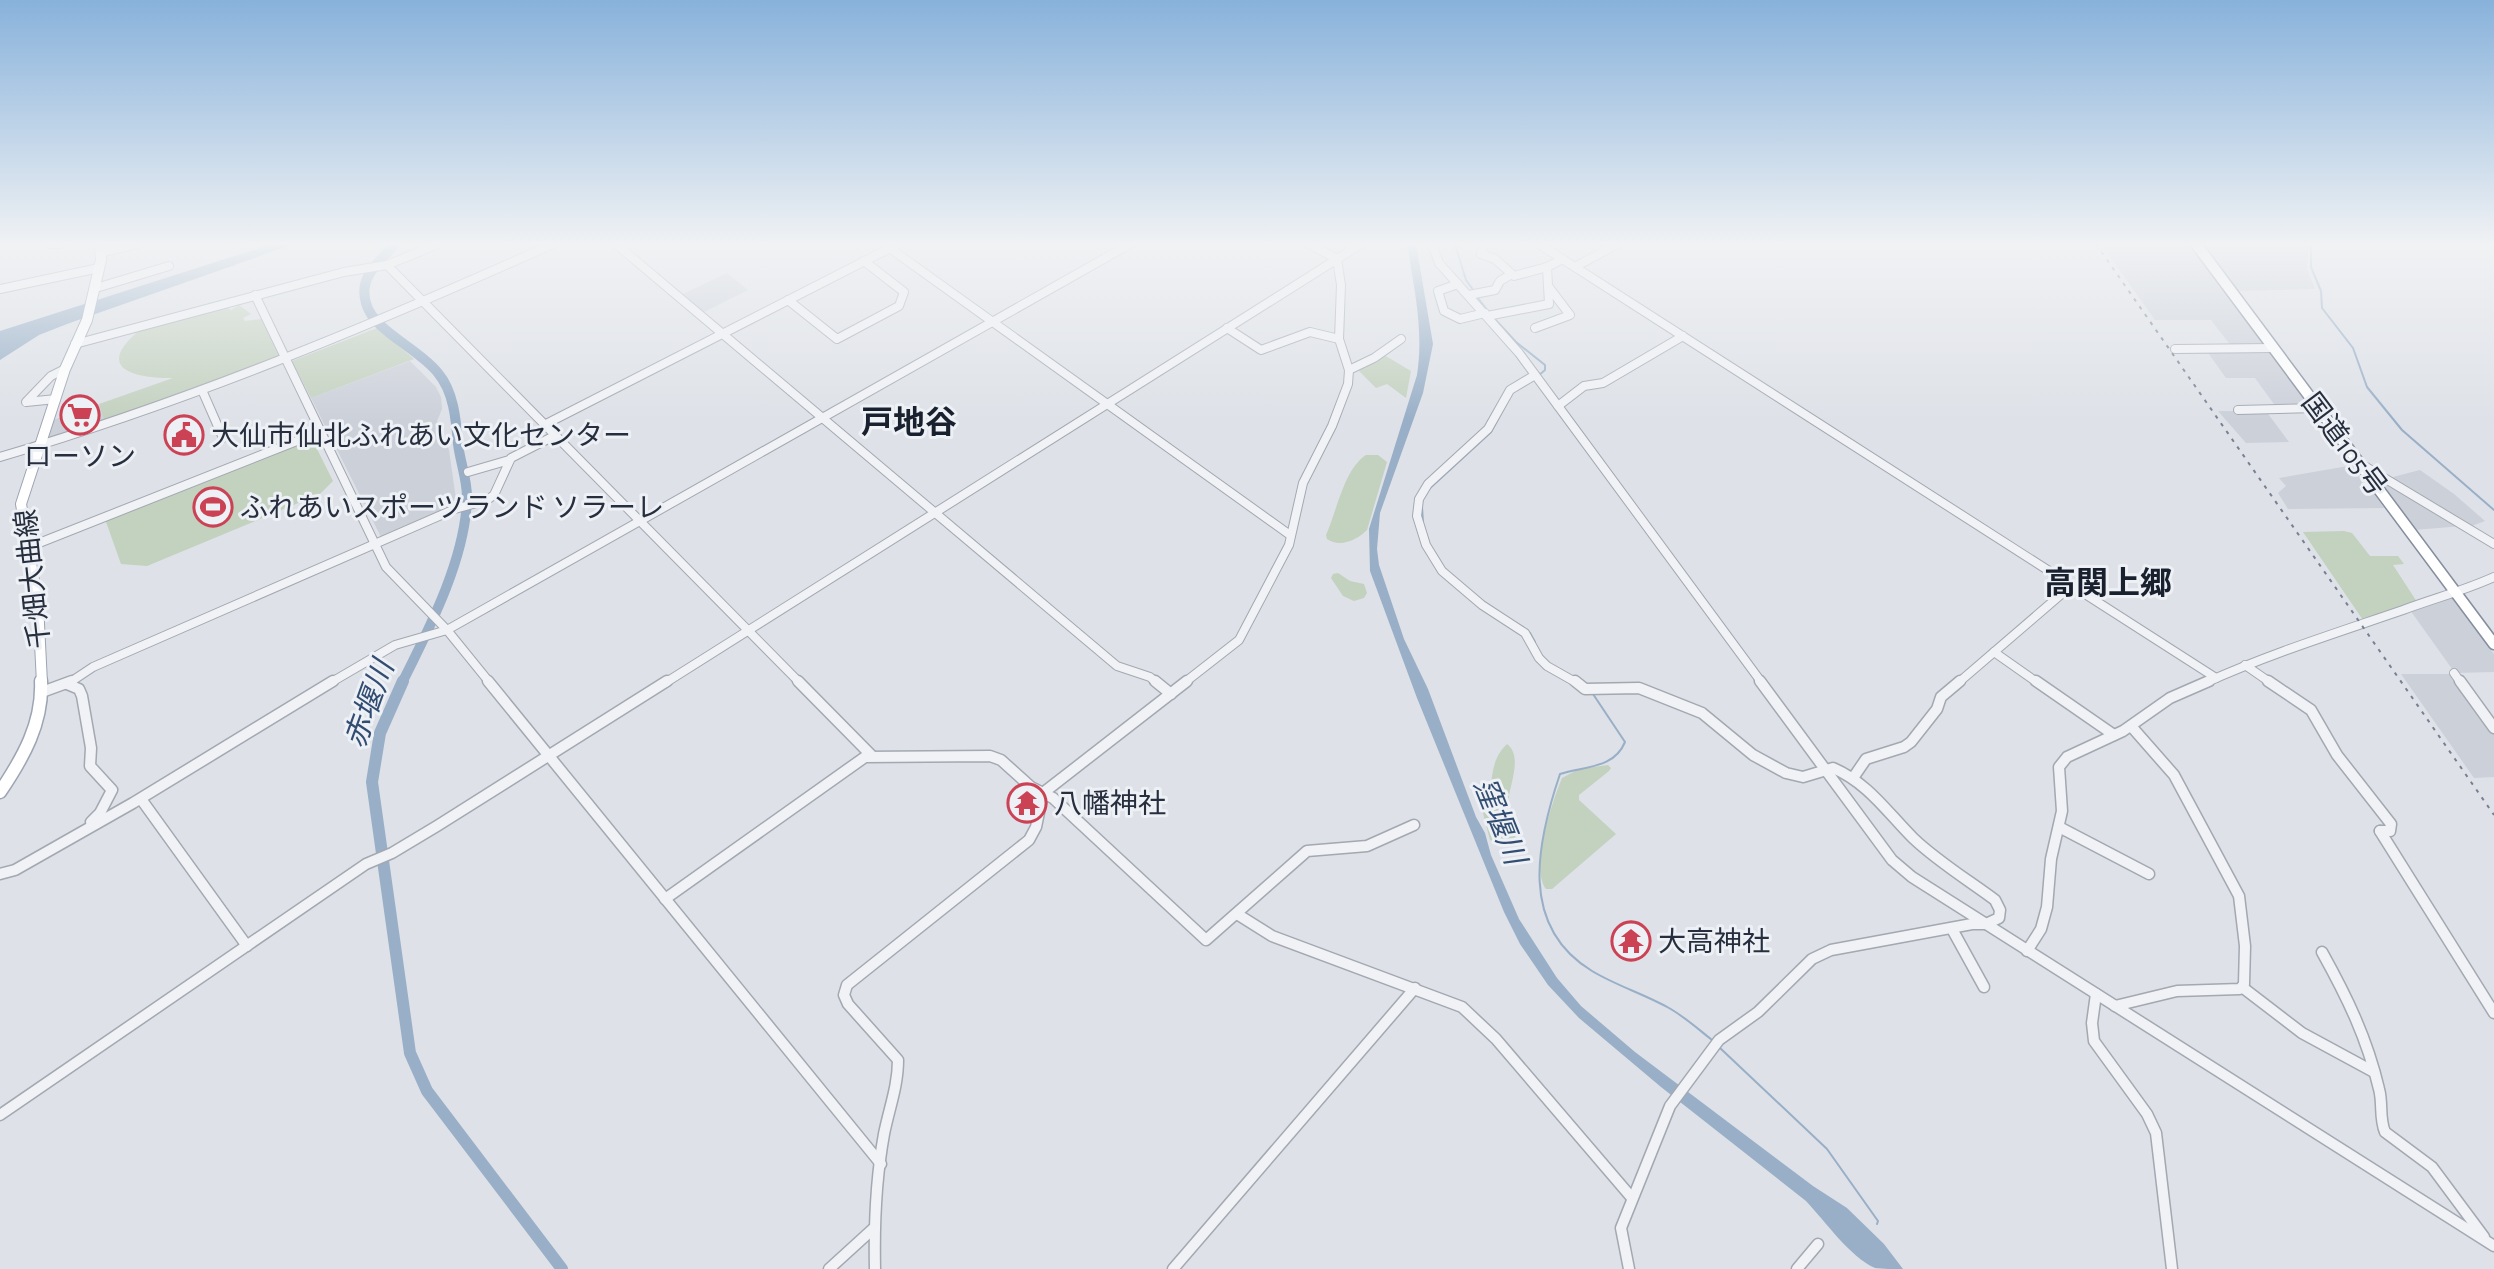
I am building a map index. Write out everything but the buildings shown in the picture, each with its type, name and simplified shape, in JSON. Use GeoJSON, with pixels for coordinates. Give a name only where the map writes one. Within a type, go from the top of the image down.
{"type":"FeatureCollection","features":[{"type":"Feature","properties":{"kind":"highway","name":"国道105号"},"geometry":{"type":"LineString","coordinates":[[2240,303],[2494,644]]}},
{"type":"Feature","properties":{"kind":"main road","name":"千畑大曲線"},"geometry":{"type":"LineString","coordinates":[[0,792],[24,757],[38,718],[42,692],[38,604],[21,503],[65,369],[91,303]]}},
{"type":"Feature","properties":{"kind":"street"},"geometry":{"type":"LineString","coordinates":[[75,344],[226,303]]}},
{"type":"Feature","properties":{"kind":"street"},"geometry":{"type":"LineString","coordinates":[[260,303],[386,567],[447,630],[880,1164]]}},
{"type":"Feature","properties":{"kind":"street"},"geometry":{"type":"LineString","coordinates":[[0,457],[86,433],[286,359],[420,303]]}},
{"type":"Feature","properties":{"kind":"street"},"geometry":{"type":"LineString","coordinates":[[424,303],[871,755]]}},
{"type":"Feature","properties":{"kind":"street"},"geometry":{"type":"LineString","coordinates":[[686,303],[1117,666],[1150,677],[1171,694]]}},
{"type":"Feature","properties":{"kind":"street"},"geometry":{"type":"LineString","coordinates":[[544,425],[782,303]]}},
{"type":"Feature","properties":{"kind":"street"},"geometry":{"type":"LineString","coordinates":[[792,303],[837,340],[900,303]]}},
{"type":"Feature","properties":{"kind":"street"},"geometry":{"type":"LineString","coordinates":[[967,303],[1290,535]]}},
{"type":"Feature","properties":{"kind":"street"},"geometry":{"type":"LineString","coordinates":[[0,874],[15,870],[141,799],[380,652],[447,630],[1024,303]]}},
{"type":"Feature","properties":{"kind":"street"},"geometry":{"type":"LineString","coordinates":[[0,1115],[373,859],[392,853],[549,756],[1267,303]]}},
{"type":"Feature","properties":{"kind":"street"},"geometry":{"type":"LineString","coordinates":[[875,1269],[874,1228],[880,1164],[885,1131],[898,1090],[898,1060],[848,1004],[844,995],[847,985],[1029,840],[1036,827],[1043,793],[1239,640],[1289,545],[1303,483],[1342,402],[1349,370],[1339,339],[1340,303]]}},
{"type":"Feature","properties":{"kind":"street"},"geometry":{"type":"LineString","coordinates":[[1441,303],[1444,311],[1460,319],[1547,303]]}},
{"type":"Feature","properties":{"kind":"street"},"geometry":{"type":"LineString","coordinates":[[1477,303],[1558,406],[1892,860],[1912,877],[1986,925],[2492,1245]]}},
{"type":"Feature","properties":{"kind":"street"},"geometry":{"type":"LineString","coordinates":[[1535,328],[1570,315],[1561,303]]}},
{"type":"Feature","properties":{"kind":"street"},"geometry":{"type":"LineString","coordinates":[[1632,303],[2216,678]]}},
{"type":"Feature","properties":{"kind":"street"},"geometry":{"type":"LineString","coordinates":[[1227,328],[1261,350],[1310,332],[1339,339]]}},
{"type":"Feature","properties":{"kind":"street"},"geometry":{"type":"LineString","coordinates":[[1558,406],[1584,386],[1603,383],[1683,336]]}},
{"type":"Feature","properties":{"kind":"street"},"geometry":{"type":"LineString","coordinates":[[1349,370],[1374,358],[1401,339]]}},
{"type":"Feature","properties":{"kind":"street"},"geometry":{"type":"LineString","coordinates":[[2175,349],[2274,348]]}},
{"type":"Feature","properties":{"kind":"street"},"geometry":{"type":"LineString","coordinates":[[56,399],[26,402],[41,389],[47,379],[65,369]]}},
{"type":"Feature","properties":{"kind":"street"},"geometry":{"type":"LineString","coordinates":[[1536,377],[1510,390],[1488,429],[1422,492],[1417,516],[1426,545],[1435,561],[1461,588],[1525,633],[1539,658],[1547,666],[1573,679],[1585,689],[1639,688],[1702,713],[1753,755],[1786,773],[1803,777],[1833,768],[1853,778],[1867,788],[1915,840],[1995,900],[2000,910],[1999,918],[1986,925],[1831,950],[1812,959],[1758,1012],[1719,1040],[1670,1106],[1632,1199],[1621,1228],[1629,1269]]}},
{"type":"Feature","properties":{"kind":"street"},"geometry":{"type":"LineString","coordinates":[[202,390],[223,438]]}},
{"type":"Feature","properties":{"kind":"street"},"geometry":{"type":"LineString","coordinates":[[2238,410],[2318,408]]}},
{"type":"Feature","properties":{"kind":"street"},"geometry":{"type":"LineString","coordinates":[[29,547],[322,431]]}},
{"type":"Feature","properties":{"kind":"street"},"geometry":{"type":"LineString","coordinates":[[468,472],[509,460],[554,436]]}},
{"type":"Feature","properties":{"kind":"street"},"geometry":{"type":"LineString","coordinates":[[42,692],[66,684],[93,667],[376,543],[494,495],[509,460]]}},
{"type":"Feature","properties":{"kind":"street"},"geometry":{"type":"LineString","coordinates":[[2358,463],[2494,544]]}},
{"type":"Feature","properties":{"kind":"street"},"geometry":{"type":"LineString","coordinates":[[2027,951],[2041,929],[2047,907],[2051,859],[2062,811],[2059,766],[2074,752],[2131,726],[2170,698],[2245,665],[2407,608],[2457,594],[2494,577]]}},
{"type":"Feature","properties":{"kind":"street"},"geometry":{"type":"LineString","coordinates":[[1853,778],[1866,759],[1905,747],[1911,742],[1941,704],[1941,697],[2072,585]]}},
{"type":"Feature","properties":{"kind":"street"},"geometry":{"type":"LineString","coordinates":[[1994,652],[2114,735]]}},
{"type":"Feature","properties":{"kind":"street"},"geometry":{"type":"LineString","coordinates":[[2245,665],[2304,704],[2317,718],[2337,755],[2391,824],[2390,831],[2380,831],[2494,1013]]}},
{"type":"Feature","properties":{"kind":"street"},"geometry":{"type":"LineString","coordinates":[[2454,673],[2494,728]]}},
{"type":"Feature","properties":{"kind":"street"},"geometry":{"type":"LineString","coordinates":[[66,684],[79,689],[82,696],[91,748],[90,766],[111,790],[100,813],[85,829]]}},
{"type":"Feature","properties":{"kind":"street"},"geometry":{"type":"LineString","coordinates":[[2131,726],[2174,775],[2239,896],[2245,946],[2242,987]]}},
{"type":"Feature","properties":{"kind":"street"},"geometry":{"type":"LineString","coordinates":[[665,899],[871,755],[990,756],[1001,760],[1031,787],[1053,798],[1206,940],[1307,852],[1367,846],[1415,825]]}},
{"type":"Feature","properties":{"kind":"street"},"geometry":{"type":"LineString","coordinates":[[141,799],[247,946]]}},
{"type":"Feature","properties":{"kind":"street"},"geometry":{"type":"LineString","coordinates":[[2059,827],[2149,874]]}},
{"type":"Feature","properties":{"kind":"street"},"geometry":{"type":"LineString","coordinates":[[1237,914],[1254,928],[1272,936],[1462,1007],[1478,1020],[1632,1199]]}},
{"type":"Feature","properties":{"kind":"street"},"geometry":{"type":"LineString","coordinates":[[1952,929],[1984,987]]}},
{"type":"Feature","properties":{"kind":"street"},"geometry":{"type":"LineString","coordinates":[[2322,953],[2355,1012],[2380,1091],[2382,1125],[2385,1132],[2432,1167],[2492,1245]]}},
{"type":"Feature","properties":{"kind":"street"},"geometry":{"type":"LineString","coordinates":[[2115,1006],[2178,990],[2207,986],[2242,987]]}},
{"type":"Feature","properties":{"kind":"street"},"geometry":{"type":"LineString","coordinates":[[2242,987],[2302,1033],[2374,1072]]}},
{"type":"Feature","properties":{"kind":"street"},"geometry":{"type":"LineString","coordinates":[[1173,1269],[1415,988]]}},
{"type":"Feature","properties":{"kind":"street"},"geometry":{"type":"LineString","coordinates":[[2096,994],[2092,1023],[2094,1041],[2147,1114],[2156,1133],[2172,1269]]}},
{"type":"Feature","properties":{"kind":"street"},"geometry":{"type":"LineString","coordinates":[[830,1269],[874,1228]]}},
{"type":"Feature","properties":{"kind":"street"},"geometry":{"type":"LineString","coordinates":[[1797,1269],[1818,1244]]}},
{"type":"Feature","properties":{"kind":"shaded area"},"geometry":{"type":"Polygon","coordinates":[[[691,303],[722,303],[702,313],[691,303]]]}},
{"type":"Feature","properties":{"kind":"shaded area"},"geometry":{"type":"Polygon","coordinates":[[[2143,303],[2234,303],[2265,346],[2232,347],[2211,320],[2155,320],[2143,303]]]}},
{"type":"Feature","properties":{"kind":"shaded area"},"geometry":{"type":"Polygon","coordinates":[[[2269,349],[2310,406],[2276,407],[2255,378],[2226,378],[2206,350],[2269,349]]]}},
{"type":"Feature","properties":{"kind":"shaded area"},"geometry":{"type":"Polygon","coordinates":[[[410,361],[436,387],[441,397],[442,409],[437,421],[449,450],[457,506],[381,537],[311,398],[410,361]]]}},
{"type":"Feature","properties":{"kind":"shaded area"},"geometry":{"type":"Polygon","coordinates":[[[99,404],[105,424],[48,440],[53,420],[99,404]]]}},
{"type":"Feature","properties":{"kind":"shaded area"},"geometry":{"type":"Polygon","coordinates":[[[2218,411],[2266,411],[2289,442],[2246,443],[2218,411]]]}},
{"type":"Feature","properties":{"kind":"shaded area"},"geometry":{"type":"Polygon","coordinates":[[[2354,465],[2384,508],[2288,509],[2278,493],[2286,486],[2279,478],[2354,465]]]}},
{"type":"Feature","properties":{"kind":"shaded area"},"geometry":{"type":"Polygon","coordinates":[[[2420,470],[2454,494],[2485,521],[2469,527],[2389,478],[2420,470]]]}},
{"type":"Feature","properties":{"kind":"shaded area"},"geometry":{"type":"Polygon","coordinates":[[[2370,471],[2462,526],[2414,530],[2370,471]]]}},
{"type":"Feature","properties":{"kind":"shaded area"},"geometry":{"type":"Polygon","coordinates":[[[2453,597],[2494,654],[2494,672],[2455,673],[2410,610],[2453,597]]]}},
{"type":"Feature","properties":{"kind":"shaded area"},"geometry":{"type":"Polygon","coordinates":[[[2401,674],[2452,674],[2494,730],[2494,777],[2474,778],[2401,674]]]}},
{"type":"Feature","properties":{"kind":"green space"},"geometry":{"type":"Polygon","coordinates":[[[225,305],[231,310],[239,305],[251,314],[243,318],[245,321],[261,319],[280,359],[105,424],[99,404],[173,378],[133,373],[120,362],[120,354],[127,343],[141,329],[225,305]]]}},
{"type":"Feature","properties":{"kind":"green space"},"geometry":{"type":"Polygon","coordinates":[[[377,328],[414,359],[311,398],[292,361],[377,328]]]}},
{"type":"Feature","properties":{"kind":"green space"},"geometry":{"type":"Polygon","coordinates":[[[1384,355],[1411,371],[1406,398],[1387,384],[1376,388],[1357,369],[1384,355]]]}},
{"type":"Feature","properties":{"kind":"green space","name":"ふれあいスポーツランド ソラーレ"},"geometry":{"type":"Polygon","coordinates":[[[296,443],[314,443],[333,481],[320,494],[147,566],[121,564],[105,519],[296,443]]]}},
{"type":"Feature","properties":{"kind":"green space"},"geometry":{"type":"Polygon","coordinates":[[[1366,455],[1378,455],[1387,462],[1367,530],[1348,542],[1332,542],[1326,535],[1342,491],[1358,461],[1366,455]]]}},
{"type":"Feature","properties":{"kind":"green space"},"geometry":{"type":"Polygon","coordinates":[[[2303,532],[2352,533],[2370,556],[2398,556],[2404,564],[2393,565],[2417,602],[2363,620],[2303,532]]]}},
{"type":"Feature","properties":{"kind":"green space"},"geometry":{"type":"Polygon","coordinates":[[[1338,573],[1350,581],[1364,584],[1367,593],[1364,598],[1354,601],[1343,596],[1331,578],[1338,573]]]}},
{"type":"Feature","properties":{"kind":"green space"},"geometry":{"type":"Polygon","coordinates":[[[1507,744],[1512,750],[1515,764],[1508,805],[1516,839],[1503,844],[1490,840],[1482,809],[1487,800],[1496,759],[1507,744]]]}},
{"type":"Feature","properties":{"kind":"green space"},"geometry":{"type":"Polygon","coordinates":[[[1608,765],[1611,768],[1609,771],[1579,795],[1579,800],[1616,834],[1552,889],[1546,889],[1540,865],[1541,850],[1548,818],[1562,778],[1579,769],[1608,765]]]}},
{"type":"Feature","properties":{"kind":"water"},"geometry":{"type":"Polygon","coordinates":[[[87,303],[126,303],[39,335],[0,360],[0,331],[87,303]]]}},
{"type":"Feature","properties":{"kind":"water"},"geometry":{"type":"Polygon","coordinates":[[[1416,303],[1426,303],[1433,344],[1423,393],[1380,513],[1377,549],[1379,565],[1404,639],[1428,689],[1476,817],[1485,833],[1491,855],[1519,919],[1557,978],[1581,1006],[1635,1052],[1813,1186],[1847,1208],[1884,1244],[1903,1269],[1875,1268],[1856,1256],[1806,1201],[1661,1087],[1579,1018],[1548,985],[1520,944],[1504,912],[1417,698],[1370,571],[1369,529],[1417,375],[1419,325],[1416,303]]]}},
{"type":"Feature","properties":{"kind":"waterway","name":"赤堰川"},"geometry":{"type":"LineString","coordinates":[[366,303],[378,322],[430,364],[448,389],[466,484],[465,520],[453,568],[434,617],[402,683]]}},
{"type":"Feature","properties":{"kind":"waterway"},"geometry":{"type":"LineString","coordinates":[[1482,303],[1487,310]]}},
{"type":"Feature","properties":{"kind":"waterway"},"geometry":{"type":"LineString","coordinates":[[2322,303],[2322,308],[2353,348],[2367,387],[2402,430],[2494,510]]}},
{"type":"Feature","properties":{"kind":"waterway"},"geometry":{"type":"LineString","coordinates":[[1493,317],[1516,342],[1545,365],[1545,370],[1538,376]]}},
{"type":"Feature","properties":{"kind":"waterway"},"geometry":{"type":"LineString","coordinates":[[1429,489],[1491,432],[1506,404]]}},
{"type":"Feature","properties":{"kind":"waterway"},"geometry":{"type":"LineString","coordinates":[[1422,507],[1423,522]]}},
{"type":"Feature","properties":{"kind":"waterway"},"geometry":{"type":"LineString","coordinates":[[1513,621],[1523,627]]}},
{"type":"Feature","properties":{"kind":"waterway"},"geometry":{"type":"LineString","coordinates":[[1530,633],[1535,642]]}},
{"type":"Feature","properties":{"kind":"waterway","name":"赤堰川"},"geometry":{"type":"LineString","coordinates":[[403,681],[380,733],[372,782],[410,1053],[427,1091],[562,1269]]}},
{"type":"Feature","properties":{"kind":"waterway","name":"窪堰川"},"geometry":{"type":"LineString","coordinates":[[1593,694],[1625,742],[1620,751],[1606,762],[1560,774],[1545,827],[1541,854],[1543,907],[1553,931],[1568,952],[1592,971],[1660,1003],[1712,1040]]}},
{"type":"Feature","properties":{"kind":"waterway"},"geometry":{"type":"LineString","coordinates":[[1720,1048],[1827,1149],[1878,1221],[1877,1224]]}},
{"type":"Feature","properties":{"kind":"railway"},"geometry":{"type":"LineString","coordinates":[[2137,303],[2494,815]]}},
{"type":"Feature","properties":{"kind":"place","name":"ローソン"},"geometry":{"type":"Point","coordinates":[80,415]}},
{"type":"Feature","properties":{"kind":"place","name":"大仙市仙北ふれあい文化センター"},"geometry":{"type":"Point","coordinates":[184,435]}},
{"type":"Feature","properties":{"kind":"place","name":"ふれあいスポーツランド ソラーレ"},"geometry":{"type":"Point","coordinates":[213,507]}},
{"type":"Feature","properties":{"kind":"place","name":"八幡神社"},"geometry":{"type":"Point","coordinates":[1027,803]}},
{"type":"Feature","properties":{"kind":"place","name":"大高神社"},"geometry":{"type":"Point","coordinates":[1631,941]}},
{"type":"Feature","properties":{"kind":"district","name":"戸地谷"},"geometry":{"type":"Point","coordinates":[909,422]}},
{"type":"Feature","properties":{"kind":"district","name":"高関上郷"},"geometry":{"type":"Point","coordinates":[2108,583]}}]}
